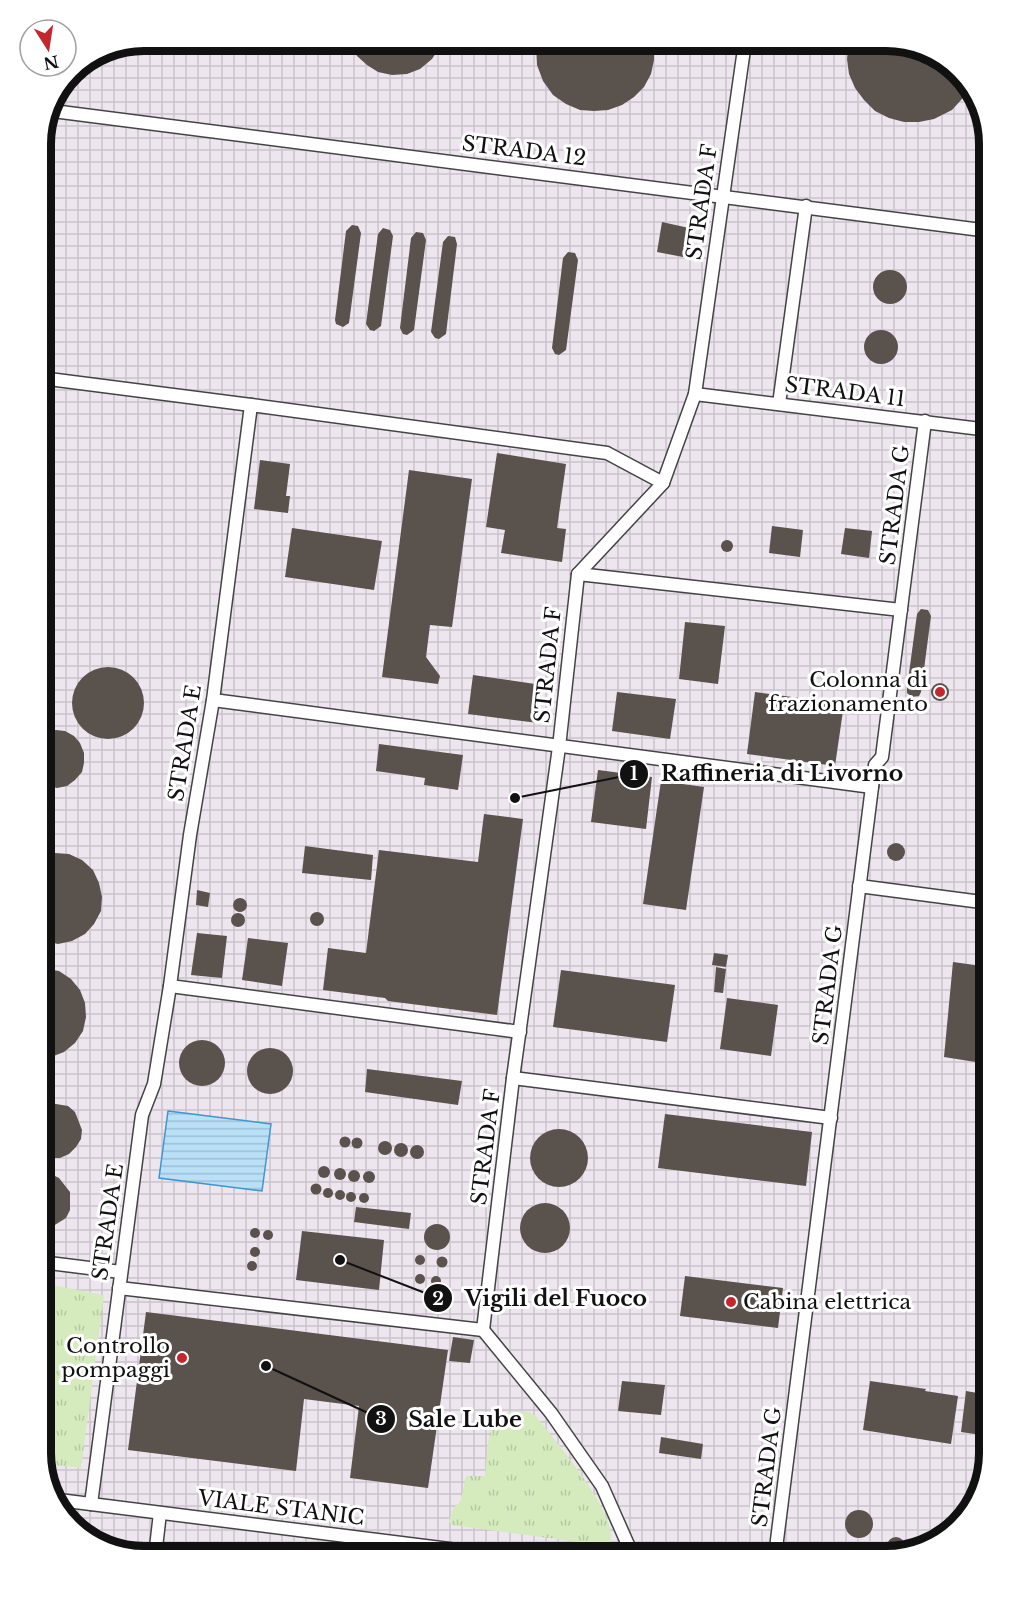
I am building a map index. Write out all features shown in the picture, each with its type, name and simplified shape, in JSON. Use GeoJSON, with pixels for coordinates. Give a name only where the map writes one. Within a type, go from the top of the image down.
{"type":"FeatureCollection","features":[{"type":"Feature","properties":{"kind":"lane","name":"STRADA F"},"geometry":{"type":"LineString","coordinates":[[483,1330],[513,1078],[559,747],[578,574],[663,483],[695,394],[744,51]]}},
{"type":"Feature","properties":{"kind":"lane","name":"STRADA 12"},"geometry":{"type":"LineString","coordinates":[[57,112],[979,230]]}},
{"type":"Feature","properties":{"kind":"lane"},"geometry":{"type":"LineString","coordinates":[[779,404],[806,206]]}},
{"type":"Feature","properties":{"kind":"lane"},"geometry":{"type":"LineString","coordinates":[[51,379],[607,453],[663,483]]}},
{"type":"Feature","properties":{"kind":"lane","name":"STRADA 11"},"geometry":{"type":"LineString","coordinates":[[695,394],[979,428]]}},
{"type":"Feature","properties":{"kind":"lane","name":"STRADA E"},"geometry":{"type":"LineString","coordinates":[[92,1504],[142,1115],[154,1083],[170,986],[190,835],[213,700],[250,405]]}},
{"type":"Feature","properties":{"kind":"lane","name":"STRADA G"},"geometry":{"type":"LineString","coordinates":[[776,1546],[872,787],[875,765],[882,757],[925,421]]}},
{"type":"Feature","properties":{"kind":"lane"},"geometry":{"type":"LineString","coordinates":[[578,574],[901,610]]}},
{"type":"Feature","properties":{"kind":"lane"},"geometry":{"type":"LineString","coordinates":[[213,700],[872,787]]}},
{"type":"Feature","properties":{"kind":"lane"},"geometry":{"type":"LineString","coordinates":[[859,886],[979,902]]}},
{"type":"Feature","properties":{"kind":"lane"},"geometry":{"type":"LineString","coordinates":[[170,986],[520,1032]]}},
{"type":"Feature","properties":{"kind":"lane"},"geometry":{"type":"LineString","coordinates":[[513,1078],[831,1118]]}},
{"type":"Feature","properties":{"kind":"lane"},"geometry":{"type":"LineString","coordinates":[[51,1263],[122,1272]]}},
{"type":"Feature","properties":{"kind":"lane"},"geometry":{"type":"LineString","coordinates":[[119,1288],[483,1330],[550,1413],[596,1477],[629,1546]]}},
{"type":"Feature","properties":{"kind":"lane","name":"VIALE STANIC"},"geometry":{"type":"LineString","coordinates":[[64,1500],[404,1546]]}},
{"type":"Feature","properties":{"kind":"lane"},"geometry":{"type":"LineString","coordinates":[[156,1546],[160,1513]]}},
{"type":"Feature","properties":{"kind":"shaded area"},"geometry":{"type":"Polygon","coordinates":[[[144,51],[892,51],[916,56],[938,67],[963,92],[976,120],[979,144],[979,1453],[976,1477],[969,1494],[956,1514],[938,1530],[916,1541],[886,1546],[138,1546],[114,1541],[92,1530],[67,1505],[56,1483],[51,1453],[51,138],[54,120],[70,87],[97,63],[114,56],[144,51]]]}},
{"type":"Feature","properties":{"kind":"green space"},"geometry":{"type":"Polygon","coordinates":[[[51,1285],[104,1295],[81,1468],[52,1465],[51,1285]]]}},
{"type":"Feature","properties":{"kind":"green space"},"geometry":{"type":"Polygon","coordinates":[[[517,1411],[535,1415],[584,1479],[607,1518],[611,1534],[608,1546],[452,1525],[449,1522],[453,1508],[460,1502],[466,1476],[485,1476],[489,1438],[495,1419],[502,1414],[517,1411]]]}},
{"type":"Feature","properties":{"kind":"water"},"geometry":{"type":"Polygon","coordinates":[[[168,1111],[271,1124],[262,1191],[159,1178],[168,1111]]]}},
{"type":"Feature","properties":{"kind":"building"},"geometry":{"type":"Polygon","coordinates":[[[354,51],[437,51],[420,69],[407,74],[392,75],[378,72],[354,51]]]}},
{"type":"Feature","properties":{"kind":"building"},"geometry":{"type":"Polygon","coordinates":[[[536,51],[654,51],[651,74],[644,87],[622,105],[608,110],[580,110],[566,104],[553,95],[543,81],[537,65],[536,51]]]}},
{"type":"Feature","properties":{"kind":"building"},"geometry":{"type":"Polygon","coordinates":[[[848,51],[892,51],[916,56],[947,74],[965,96],[952,110],[934,119],[904,122],[889,118],[875,111],[855,88],[849,74],[848,51]]]}},
{"type":"Feature","properties":{"kind":"building"},"geometry":{"type":"Polygon","coordinates":[[[662,222],[689,228],[683,257],[657,252],[662,222]]]}},
{"type":"Feature","properties":{"kind":"building"},"geometry":{"type":"Polygon","coordinates":[[[352,225],[358,226],[361,233],[349,323],[343,327],[336,324],[335,320],[346,231],[352,225]]]}},
{"type":"Feature","properties":{"kind":"building"},"geometry":{"type":"Polygon","coordinates":[[[383,228],[390,230],[393,236],[381,326],[374,331],[370,330],[366,324],[378,234],[383,228]]]}},
{"type":"Feature","properties":{"kind":"building"},"geometry":{"type":"Polygon","coordinates":[[[416,232],[423,233],[426,240],[414,330],[407,335],[403,334],[400,328],[411,238],[416,232]]]}},
{"type":"Feature","properties":{"kind":"building"},"geometry":{"type":"Polygon","coordinates":[[[448,236],[455,237],[457,244],[446,334],[439,339],[435,338],[431,332],[443,242],[448,236]]]}},
{"type":"Feature","properties":{"kind":"building"},"geometry":{"type":"Polygon","coordinates":[[[568,252],[575,253],[578,260],[566,350],[559,355],[555,354],[552,348],[563,258],[568,252]]]}},
{"type":"Feature","properties":{"kind":"building"},"geometry":{"type":"Polygon","coordinates":[[[890,270],[902,275],[907,287],[902,299],[890,304],[878,299],[873,287],[878,275],[890,270]]]}},
{"type":"Feature","properties":{"kind":"building"},"geometry":{"type":"Polygon","coordinates":[[[881,330],[893,335],[898,347],[893,359],[881,364],[869,359],[864,347],[869,335],[881,330]]]}},
{"type":"Feature","properties":{"kind":"building"},"geometry":{"type":"Polygon","coordinates":[[[497,453],[566,464],[557,528],[566,529],[562,562],[501,553],[505,530],[486,527],[497,453]]]}},
{"type":"Feature","properties":{"kind":"building"},"geometry":{"type":"Polygon","coordinates":[[[260,460],[290,464],[286,496],[290,496],[288,513],[254,509],[260,460]]]}},
{"type":"Feature","properties":{"kind":"building"},"geometry":{"type":"Polygon","coordinates":[[[409,470],[472,479],[452,627],[430,625],[426,657],[440,676],[438,684],[382,677],[409,470]]]}},
{"type":"Feature","properties":{"kind":"building"},"geometry":{"type":"Polygon","coordinates":[[[772,526],[803,530],[800,557],[769,553],[772,526]]]}},
{"type":"Feature","properties":{"kind":"building"},"geometry":{"type":"Polygon","coordinates":[[[292,528],[382,541],[374,590],[285,577],[292,528]]]}},
{"type":"Feature","properties":{"kind":"building"},"geometry":{"type":"Polygon","coordinates":[[[845,528],[872,531],[869,558],[841,554],[845,528]]]}},
{"type":"Feature","properties":{"kind":"building"},"geometry":{"type":"Polygon","coordinates":[[[727,540],[733,546],[727,552],[721,546],[727,540]]]}},
{"type":"Feature","properties":{"kind":"building"},"geometry":{"type":"Polygon","coordinates":[[[921,609],[928,610],[931,616],[921,692],[919,696],[912,697],[907,693],[907,688],[917,614],[921,609]]]}},
{"type":"Feature","properties":{"kind":"building"},"geometry":{"type":"Polygon","coordinates":[[[685,622],[725,626],[718,684],[679,679],[685,622]]]}},
{"type":"Feature","properties":{"kind":"building"},"geometry":{"type":"Polygon","coordinates":[[[108,667],[128,673],[138,683],[144,703],[138,723],[128,733],[108,739],[88,733],[78,723],[72,703],[78,683],[88,673],[108,667]]]}},
{"type":"Feature","properties":{"kind":"building"},"geometry":{"type":"Polygon","coordinates":[[[473,675],[542,685],[538,723],[468,714],[473,675]]]}},
{"type":"Feature","properties":{"kind":"building","name":"Colonna di frazionamento"},"geometry":{"type":"Polygon","coordinates":[[[940,683],[946,686],[949,692],[946,698],[940,701],[934,698],[931,692],[934,686],[940,683]]]}},
{"type":"Feature","properties":{"kind":"building"},"geometry":{"type":"Polygon","coordinates":[[[617,692],[676,699],[670,739],[612,731],[617,692]]]}},
{"type":"Feature","properties":{"kind":"building"},"geometry":{"type":"Polygon","coordinates":[[[755,692],[844,704],[835,766],[747,754],[755,692]]]}},
{"type":"Feature","properties":{"kind":"building"},"geometry":{"type":"Polygon","coordinates":[[[51,731],[65,731],[74,736],[84,753],[82,772],[67,786],[57,788],[51,786],[51,731]]]}},
{"type":"Feature","properties":{"kind":"building"},"geometry":{"type":"Polygon","coordinates":[[[379,744],[463,755],[458,790],[424,785],[425,778],[376,771],[379,744]]]}},
{"type":"Feature","properties":{"kind":"building"},"geometry":{"type":"Polygon","coordinates":[[[598,770],[652,777],[646,829],[591,822],[598,770]]]}},
{"type":"Feature","properties":{"kind":"building"},"geometry":{"type":"Polygon","coordinates":[[[661,781],[704,787],[686,910],[643,904],[661,781]]]}},
{"type":"Feature","properties":{"kind":"building"},"geometry":{"type":"Polygon","coordinates":[[[484,814],[523,819],[497,1015],[323,990],[328,948],[366,953],[379,850],[478,862],[484,814]]]}},
{"type":"Feature","properties":{"kind":"building"},"geometry":{"type":"Polygon","coordinates":[[[892,843],[900,843],[905,848],[903,859],[892,861],[887,856],[887,848],[892,843]]]}},
{"type":"Feature","properties":{"kind":"building"},"geometry":{"type":"Polygon","coordinates":[[[305,846],[373,855],[371,880],[302,873],[305,846]]]}},
{"type":"Feature","properties":{"kind":"building"},"geometry":{"type":"Polygon","coordinates":[[[51,854],[69,854],[82,860],[93,870],[102,897],[101,911],[85,934],[72,941],[58,944],[51,942],[51,854]]]}},
{"type":"Feature","properties":{"kind":"building"},"geometry":{"type":"Polygon","coordinates":[[[197,890],[210,893],[208,907],[196,905],[197,890]]]}},
{"type":"Feature","properties":{"kind":"building"},"geometry":{"type":"Polygon","coordinates":[[[240,898],[245,900],[247,905],[245,910],[240,912],[235,910],[233,905],[235,900],[240,898]]]}},
{"type":"Feature","properties":{"kind":"building"},"geometry":{"type":"Polygon","coordinates":[[[314,912],[320,912],[324,919],[320,926],[314,926],[310,922],[310,916],[314,912]]]}},
{"type":"Feature","properties":{"kind":"building"},"geometry":{"type":"Polygon","coordinates":[[[238,913],[243,915],[245,920],[243,925],[238,927],[233,925],[231,920],[233,915],[238,913]]]}},
{"type":"Feature","properties":{"kind":"building"},"geometry":{"type":"Polygon","coordinates":[[[197,933],[227,936],[222,978],[191,975],[197,933]]]}},
{"type":"Feature","properties":{"kind":"building"},"geometry":{"type":"Polygon","coordinates":[[[248,938],[288,943],[282,986],[242,980],[248,938]]]}},
{"type":"Feature","properties":{"kind":"building"},"geometry":{"type":"Polygon","coordinates":[[[714,953],[728,955],[726,967],[712,965],[714,953]]]}},
{"type":"Feature","properties":{"kind":"building"},"geometry":{"type":"Polygon","coordinates":[[[953,962],[979,966],[979,1063],[944,1057],[953,962]]]}},
{"type":"Feature","properties":{"kind":"building"},"geometry":{"type":"Polygon","coordinates":[[[716,967],[726,969],[723,993],[714,992],[716,967]]]}},
{"type":"Feature","properties":{"kind":"building"},"geometry":{"type":"Polygon","coordinates":[[[51,970],[59,971],[71,979],[80,990],[85,1003],[86,1017],[83,1031],[75,1043],[64,1052],[51,1057],[51,970]]]}},
{"type":"Feature","properties":{"kind":"building"},"geometry":{"type":"Polygon","coordinates":[[[561,970],[675,985],[667,1042],[553,1027],[561,970]]]}},
{"type":"Feature","properties":{"kind":"building"},"geometry":{"type":"Polygon","coordinates":[[[727,998],[778,1005],[771,1056],[720,1049],[727,998]]]}},
{"type":"Feature","properties":{"kind":"building"},"geometry":{"type":"Polygon","coordinates":[[[207,1040],[219,1046],[224,1054],[224,1072],[219,1080],[211,1085],[197,1086],[189,1083],[182,1076],[179,1058],[182,1050],[189,1043],[207,1040]]]}},
{"type":"Feature","properties":{"kind":"building"},"geometry":{"type":"Polygon","coordinates":[[[270,1048],[286,1055],[293,1071],[286,1087],[270,1094],[254,1087],[247,1071],[254,1055],[270,1048]]]}},
{"type":"Feature","properties":{"kind":"building"},"geometry":{"type":"Polygon","coordinates":[[[367,1069],[462,1081],[458,1105],[365,1092],[367,1069]]]}},
{"type":"Feature","properties":{"kind":"building"},"geometry":{"type":"Polygon","coordinates":[[[51,1103],[68,1106],[75,1112],[82,1130],[81,1139],[76,1147],[69,1154],[60,1158],[51,1158],[51,1103]]]}},
{"type":"Feature","properties":{"kind":"building"},"geometry":{"type":"Polygon","coordinates":[[[665,1114],[812,1132],[806,1186],[658,1168],[665,1114]]]}},
{"type":"Feature","properties":{"kind":"building"},"geometry":{"type":"Polygon","coordinates":[[[553,1129],[565,1129],[580,1137],[588,1152],[588,1164],[580,1179],[565,1187],[553,1187],[538,1179],[530,1164],[530,1152],[538,1137],[553,1129]]]}},
{"type":"Feature","properties":{"kind":"building"},"geometry":{"type":"Polygon","coordinates":[[[345,1136],[351,1142],[345,1148],[339,1142],[345,1136]]]}},
{"type":"Feature","properties":{"kind":"building"},"geometry":{"type":"Polygon","coordinates":[[[357,1137],[363,1143],[357,1149],[351,1143],[357,1137]]]}},
{"type":"Feature","properties":{"kind":"building"},"geometry":{"type":"Polygon","coordinates":[[[382,1141],[388,1141],[392,1148],[388,1155],[382,1155],[378,1151],[378,1145],[382,1141]]]}},
{"type":"Feature","properties":{"kind":"building"},"geometry":{"type":"Polygon","coordinates":[[[398,1143],[404,1143],[408,1150],[404,1157],[398,1157],[394,1153],[394,1147],[398,1143]]]}},
{"type":"Feature","properties":{"kind":"building"},"geometry":{"type":"Polygon","coordinates":[[[414,1145],[420,1145],[424,1152],[420,1159],[414,1159],[410,1155],[410,1149],[414,1145]]]}},
{"type":"Feature","properties":{"kind":"building"},"geometry":{"type":"Polygon","coordinates":[[[326,1166],[330,1172],[326,1178],[322,1178],[318,1170],[326,1166]]]}},
{"type":"Feature","properties":{"kind":"building"},"geometry":{"type":"Polygon","coordinates":[[[342,1168],[346,1174],[342,1180],[338,1180],[334,1172],[342,1168]]]}},
{"type":"Feature","properties":{"kind":"building"},"geometry":{"type":"Polygon","coordinates":[[[356,1170],[360,1176],[356,1182],[352,1182],[348,1174],[356,1170]]]}},
{"type":"Feature","properties":{"kind":"building"},"geometry":{"type":"Polygon","coordinates":[[[371,1171],[375,1177],[371,1183],[367,1183],[363,1175],[371,1171]]]}},
{"type":"Feature","properties":{"kind":"building"},"geometry":{"type":"Polygon","coordinates":[[[51,1174],[59,1178],[70,1192],[70,1210],[66,1218],[51,1227],[51,1174]]]}},
{"type":"Feature","properties":{"kind":"building"},"geometry":{"type":"Polygon","coordinates":[[[316,1184],[320,1185],[320,1193],[316,1194],[312,1193],[311,1189],[312,1185],[316,1184]]]}},
{"type":"Feature","properties":{"kind":"building"},"geometry":{"type":"Polygon","coordinates":[[[328,1188],[332,1189],[332,1197],[328,1198],[324,1197],[323,1193],[324,1189],[328,1188]]]}},
{"type":"Feature","properties":{"kind":"building"},"geometry":{"type":"Polygon","coordinates":[[[340,1190],[344,1191],[344,1199],[340,1200],[336,1199],[335,1195],[336,1191],[340,1190]]]}},
{"type":"Feature","properties":{"kind":"building"},"geometry":{"type":"Polygon","coordinates":[[[351,1192],[355,1193],[355,1201],[351,1202],[347,1201],[346,1197],[347,1193],[351,1192]]]}},
{"type":"Feature","properties":{"kind":"building"},"geometry":{"type":"Polygon","coordinates":[[[364,1193],[368,1194],[368,1202],[364,1203],[360,1202],[359,1198],[360,1194],[364,1193]]]}},
{"type":"Feature","properties":{"kind":"building"},"geometry":{"type":"Polygon","coordinates":[[[540,1203],[550,1203],[563,1210],[570,1223],[570,1233],[563,1246],[550,1253],[540,1253],[531,1249],[524,1242],[520,1233],[520,1223],[524,1214],[531,1207],[540,1203]]]}},
{"type":"Feature","properties":{"kind":"building"},"geometry":{"type":"Polygon","coordinates":[[[356,1207],[411,1213],[409,1229],[354,1222],[356,1207]]]}},
{"type":"Feature","properties":{"kind":"building"},"geometry":{"type":"Polygon","coordinates":[[[437,1224],[446,1228],[450,1237],[446,1246],[437,1250],[428,1246],[424,1237],[428,1228],[437,1224]]]}},
{"type":"Feature","properties":{"kind":"building"},"geometry":{"type":"Polygon","coordinates":[[[255,1228],[259,1229],[259,1237],[255,1238],[251,1237],[250,1233],[251,1229],[255,1228]]]}},
{"type":"Feature","properties":{"kind":"building"},"geometry":{"type":"Polygon","coordinates":[[[268,1230],[272,1231],[272,1239],[268,1240],[264,1239],[263,1235],[264,1231],[268,1230]]]}},
{"type":"Feature","properties":{"kind":"building"},"geometry":{"type":"Polygon","coordinates":[[[302,1231],[384,1240],[379,1290],[296,1280],[302,1231]]]}},
{"type":"Feature","properties":{"kind":"building"},"geometry":{"type":"Polygon","coordinates":[[[255,1247],[259,1248],[259,1256],[255,1257],[251,1256],[250,1252],[251,1248],[255,1247]]]}},
{"type":"Feature","properties":{"kind":"building"},"geometry":{"type":"Polygon","coordinates":[[[420,1255],[424,1256],[424,1264],[420,1265],[416,1264],[415,1260],[416,1256],[420,1255]]]}},
{"type":"Feature","properties":{"kind":"building"},"geometry":{"type":"Polygon","coordinates":[[[442,1256],[448,1262],[442,1268],[436,1262],[442,1256]]]}},
{"type":"Feature","properties":{"kind":"building"},"geometry":{"type":"Polygon","coordinates":[[[252,1261],[256,1262],[256,1270],[252,1271],[248,1270],[247,1266],[248,1262],[252,1261]]]}},
{"type":"Feature","properties":{"kind":"building"},"geometry":{"type":"Polygon","coordinates":[[[420,1274],[424,1275],[424,1283],[420,1284],[416,1283],[415,1279],[416,1275],[420,1274]]]}},
{"type":"Feature","properties":{"kind":"building"},"geometry":{"type":"Polygon","coordinates":[[[436,1276],[440,1277],[440,1285],[436,1286],[432,1285],[431,1281],[432,1277],[436,1276]]]}},
{"type":"Feature","properties":{"kind":"building","name":"Cabina elettrica"},"geometry":{"type":"Polygon","coordinates":[[[685,1276],[783,1288],[778,1328],[680,1316],[685,1276]]]}},
{"type":"Feature","properties":{"kind":"building"},"geometry":{"type":"Polygon","coordinates":[[[146,1312],[448,1350],[428,1488],[350,1478],[359,1406],[304,1399],[296,1471],[128,1450],[146,1312]]]}},
{"type":"Feature","properties":{"kind":"building"},"geometry":{"type":"Polygon","coordinates":[[[453,1337],[474,1340],[470,1363],[449,1361],[453,1337]]]}},
{"type":"Feature","properties":{"kind":"building"},"geometry":{"type":"Polygon","coordinates":[[[622,1381],[665,1385],[661,1415],[618,1411],[622,1381]]]}},
{"type":"Feature","properties":{"kind":"building"},"geometry":{"type":"Polygon","coordinates":[[[870,1381],[958,1396],[951,1444],[863,1430],[870,1381]]]}},
{"type":"Feature","properties":{"kind":"building"},"geometry":{"type":"Polygon","coordinates":[[[966,1391],[979,1393],[979,1435],[961,1432],[966,1391]]]}},
{"type":"Feature","properties":{"kind":"building"},"geometry":{"type":"Polygon","coordinates":[[[661,1437],[703,1444],[701,1459],[659,1453],[661,1437]]]}},
{"type":"Feature","properties":{"kind":"building"},"geometry":{"type":"Polygon","coordinates":[[[859,1510],[869,1514],[873,1524],[869,1534],[859,1538],[849,1534],[845,1524],[849,1514],[859,1510]]]}},
{"type":"Feature","properties":{"kind":"building"},"geometry":{"type":"Polygon","coordinates":[[[896,1537],[904,1543],[887,1546],[890,1540],[896,1537]]]}},
{"type":"Feature","properties":{"kind":"place","name":"Colonna di frazionamento"},"geometry":{"type":"Point","coordinates":[940,692]}},
{"type":"Feature","properties":{"kind":"place","name":"Raffineria di Livorno"},"geometry":{"type":"Point","coordinates":[515,798]}},
{"type":"Feature","properties":{"kind":"place","name":"Vigili del Fuoco"},"geometry":{"type":"Point","coordinates":[340,1260]}},
{"type":"Feature","properties":{"kind":"place","name":"Cabina elettrica"},"geometry":{"type":"Point","coordinates":[731,1302]}},
{"type":"Feature","properties":{"kind":"place","name":"Controllo pompaggi"},"geometry":{"type":"Point","coordinates":[182,1358]}},
{"type":"Feature","properties":{"kind":"place","name":"Sale Lube"},"geometry":{"type":"Point","coordinates":[266,1366]}}]}
